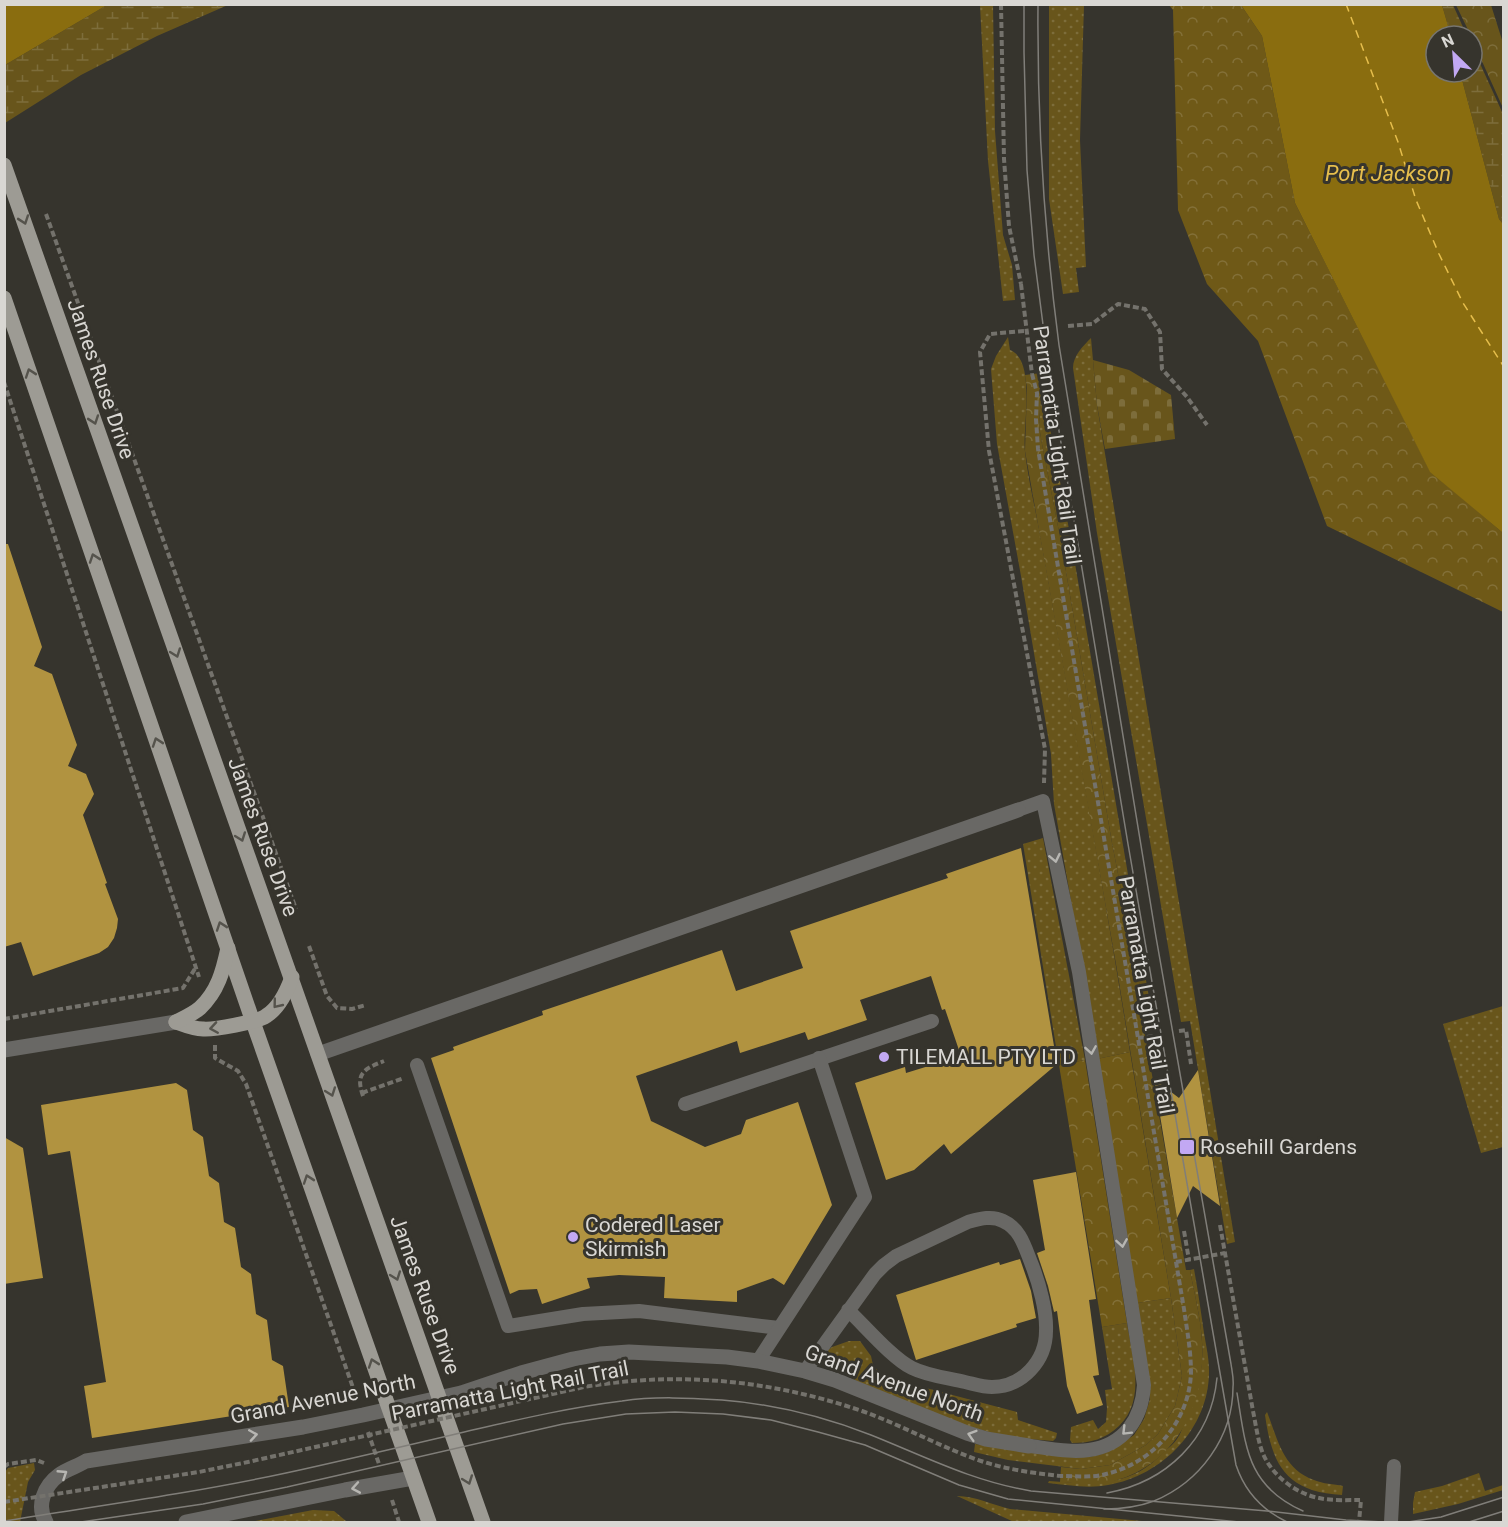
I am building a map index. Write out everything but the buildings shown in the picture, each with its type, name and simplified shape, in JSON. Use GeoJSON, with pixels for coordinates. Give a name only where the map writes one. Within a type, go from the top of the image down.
{"type":"FeatureCollection","features":[{"type":"Feature","properties":{"kind":"main road","name":"James Ruse Drive"},"geometry":{"type":"LineString","coordinates":[[4,165],[483,1522]]}},
{"type":"Feature","properties":{"kind":"main road"},"geometry":{"type":"LineString","coordinates":[[4,298],[253,1022],[429,1522]]}},
{"type":"Feature","properties":{"kind":"main road"},"geometry":{"type":"LineString","coordinates":[[176,1022],[199,1009],[219,984],[228,948]]}},
{"type":"Feature","properties":{"kind":"main road"},"geometry":{"type":"LineString","coordinates":[[176,1022],[204,1030],[253,1022],[271,1012],[285,994],[292,977]]}},
{"type":"Feature","properties":{"kind":"street"},"geometry":{"type":"LineString","coordinates":[[318,1054],[1018,810]]}},
{"type":"Feature","properties":{"kind":"street"},"geometry":{"type":"LineString","coordinates":[[4,1050],[176,1022]]}},
{"type":"Feature","properties":{"kind":"street","name":"Grand Avenue North"},"geometry":{"type":"LineString","coordinates":[[46,1522],[41,1503],[47,1486],[60,1474],[86,1461],[292,1429],[363,1415],[461,1393],[555,1364],[600,1354],[689,1355],[758,1361],[805,1371],[835,1380],[967,1433],[986,1439],[1029,1446]]}},
{"type":"Feature","properties":{"kind":"street"},"geometry":{"type":"LineString","coordinates":[[186,1522],[413,1478]]}},
{"type":"Feature","properties":{"kind":"lane"},"geometry":{"type":"LineString","coordinates":[[1018,810],[1043,801],[1079,972],[1143,1385],[1143,1399],[1139,1412],[1125,1433],[1114,1442],[1101,1447],[1075,1451],[1029,1446]]}},
{"type":"Feature","properties":{"kind":"lane"},"geometry":{"type":"LineString","coordinates":[[685,1104],[932,1021]]}},
{"type":"Feature","properties":{"kind":"lane"},"geometry":{"type":"LineString","coordinates":[[758,1361],[865,1197],[819,1058]]}},
{"type":"Feature","properties":{"kind":"lane"},"geometry":{"type":"LineString","coordinates":[[419,1069],[508,1326],[584,1314],[639,1311],[780,1328]]}},
{"type":"Feature","properties":{"kind":"lane"},"geometry":{"type":"LineString","coordinates":[[805,1371],[848,1310],[884,1265],[896,1256],[968,1222],[991,1217],[1014,1227],[1021,1236],[1037,1278],[1046,1322],[1045,1343],[1036,1364],[1022,1378],[1001,1386],[981,1386],[911,1368],[848,1310]]}},
{"type":"Feature","properties":{"kind":"lane"},"geometry":{"type":"LineString","coordinates":[[1391,1522],[1394,1466]]}},
{"type":"Feature","properties":{"kind":"path","name":"Parramatta Light Rail Trail"},"geometry":{"type":"LineString","coordinates":[[4,1502],[199,1472],[584,1387],[616,1382],[675,1378],[738,1383],[802,1394],[863,1412],[985,1463],[1009,1469],[1060,1476],[1084,1477],[1121,1470],[1139,1461],[1171,1432],[1182,1413],[1188,1392],[1191,1374],[1190,1356],[1038,449],[1035,418],[1037,393],[1032,374],[1021,284],[1009,226],[1004,159],[1001,4]]}},
{"type":"Feature","properties":{"kind":"path"},"geometry":{"type":"LineString","coordinates":[[46,214],[296,909]]}},
{"type":"Feature","properties":{"kind":"path"},"geometry":{"type":"LineString","coordinates":[[1068,326],[1092,324],[1118,304],[1145,309],[1160,332],[1162,369],[1187,397],[1207,425]]}},
{"type":"Feature","properties":{"kind":"path"},"geometry":{"type":"LineString","coordinates":[[1024,331],[990,334],[980,352],[989,451],[1045,749],[1043,801]]}},
{"type":"Feature","properties":{"kind":"path"},"geometry":{"type":"LineString","coordinates":[[4,382],[200,980]]}},
{"type":"Feature","properties":{"kind":"path"},"geometry":{"type":"LineString","coordinates":[[309,946],[327,996],[337,1008],[352,1009],[366,1005]]}},
{"type":"Feature","properties":{"kind":"path"},"geometry":{"type":"LineString","coordinates":[[4,1018],[183,988],[196,966]]}},
{"type":"Feature","properties":{"kind":"path"},"geometry":{"type":"LineString","coordinates":[[1179,1031],[1186,1030],[1191,1064]]}},
{"type":"Feature","properties":{"kind":"path"},"geometry":{"type":"LineString","coordinates":[[1138,1038],[1153,1036],[1156,1071]]}},
{"type":"Feature","properties":{"kind":"path"},"geometry":{"type":"LineString","coordinates":[[215,1040],[215,1058],[238,1071],[246,1084],[399,1522]]}},
{"type":"Feature","properties":{"kind":"path"},"geometry":{"type":"LineString","coordinates":[[384,1060],[367,1067],[360,1078],[363,1094],[419,1069]]}},
{"type":"Feature","properties":{"kind":"path"},"geometry":{"type":"LineString","coordinates":[[1220,1224],[1253,1411],[1264,1456],[1280,1478],[1304,1494],[1320,1499],[1361,1500],[1359,1522]]}},
{"type":"Feature","properties":{"kind":"path"},"geometry":{"type":"LineString","coordinates":[[1184,1231],[1189,1260]]}},
{"type":"Feature","properties":{"kind":"path"},"geometry":{"type":"LineString","coordinates":[[1176,1262],[1225,1253]]}},
{"type":"Feature","properties":{"kind":"path"},"geometry":{"type":"LineString","coordinates":[[4,1467],[8,1464],[36,1460],[60,1474]]}},
{"type":"Feature","properties":{"kind":"green space"},"geometry":{"type":"Polygon","coordinates":[[[107,5],[228,5],[157,36],[81,75],[5,123],[5,65],[107,5]]]}},
{"type":"Feature","properties":{"kind":"green space"},"geometry":{"type":"Polygon","coordinates":[[[980,5],[993,5],[995,131],[1003,235],[1012,265],[1015,300],[1003,301],[988,161],[980,5]]]}},
{"type":"Feature","properties":{"kind":"green space"},"geometry":{"type":"Polygon","coordinates":[[[1049,5],[1084,5],[1080,140],[1086,267],[1076,268],[1079,292],[1063,294],[1049,199],[1049,5]]]}},
{"type":"Feature","properties":{"kind":"green space"},"geometry":{"type":"Polygon","coordinates":[[[1169,5],[1241,5],[1262,36],[1295,203],[1430,471],[1503,533],[1503,612],[1327,526],[1258,341],[1207,284],[1178,210],[1173,10],[1169,5]]]}},
{"type":"Feature","properties":{"kind":"green space"},"geometry":{"type":"Polygon","coordinates":[[[1442,5],[1453,5],[1462,24],[1448,24],[1442,5]]]}},
{"type":"Feature","properties":{"kind":"green space"},"geometry":{"type":"Polygon","coordinates":[[[1456,5],[1491,5],[1503,43],[1503,108],[1484,66],[1484,24],[1465,24],[1456,5]]]}},
{"type":"Feature","properties":{"kind":"green space"},"geometry":{"type":"Polygon","coordinates":[[[1484,72],[1503,114],[1503,224],[1499,219],[1463,84],[1484,84],[1484,72]]]}},
{"type":"Feature","properties":{"kind":"green space"},"geometry":{"type":"Polygon","coordinates":[[[1008,337],[1010,350],[1018,356],[1026,381],[1025,452],[1086,790],[1130,1052],[1097,1059],[1054,804],[1051,754],[997,444],[991,369],[1008,337]]]}},
{"type":"Feature","properties":{"kind":"green space"},"geometry":{"type":"Polygon","coordinates":[[[1091,338],[1097,405],[1235,1242],[1227,1244],[1190,1021],[1181,1022],[1097,533],[1073,368],[1077,355],[1091,338]]]}},
{"type":"Feature","properties":{"kind":"green space"},"geometry":{"type":"Polygon","coordinates":[[[1093,360],[1129,370],[1171,395],[1175,439],[1105,449],[1097,405],[1093,360]]]}},
{"type":"Feature","properties":{"kind":"green space"},"geometry":{"type":"Polygon","coordinates":[[[1041,373],[1039,426],[1112,843],[1148,1028],[1144,1029],[1186,1270],[1190,1270],[1202,1342],[1202,1365],[1192,1410],[1182,1430],[1169,1448],[1152,1463],[1133,1474],[1098,1484],[1060,1482],[1061,1467],[1081,1469],[1110,1465],[1146,1445],[1158,1434],[1175,1406],[1182,1376],[1116,964],[1025,451],[1027,388],[1025,375],[1041,373]]]}},
{"type":"Feature","properties":{"kind":"green space"},"geometry":{"type":"Polygon","coordinates":[[[1042,385],[1071,540],[1154,1027],[1148,1028],[1112,843],[1042,444],[1039,426],[1040,386],[1042,385]]]}},
{"type":"Feature","properties":{"kind":"green space"},"geometry":{"type":"Polygon","coordinates":[[[1043,838],[1085,1060],[1059,1065],[1023,844],[1043,838]]]}},
{"type":"Feature","properties":{"kind":"green space"},"geometry":{"type":"Polygon","coordinates":[[[1503,1006],[1503,1147],[1481,1153],[1443,1024],[1503,1006]]]}},
{"type":"Feature","properties":{"kind":"green space"},"geometry":{"type":"Polygon","coordinates":[[[1130,1052],[1171,1298],[1137,1303],[1097,1059],[1130,1052]]]}},
{"type":"Feature","properties":{"kind":"green space"},"geometry":{"type":"Polygon","coordinates":[[[1085,1060],[1127,1323],[1102,1327],[1059,1065],[1085,1060]]]}},
{"type":"Feature","properties":{"kind":"green space"},"geometry":{"type":"Polygon","coordinates":[[[1194,1269],[1209,1370],[1207,1391],[1192,1429],[1180,1446],[1164,1460],[1128,1480],[1093,1487],[1048,1483],[1049,1481],[1096,1483],[1125,1478],[1151,1464],[1177,1439],[1198,1384],[1202,1361],[1200,1324],[1190,1270],[1194,1269]]]}},
{"type":"Feature","properties":{"kind":"green space"},"geometry":{"type":"Polygon","coordinates":[[[1171,1298],[1182,1376],[1175,1406],[1158,1434],[1146,1445],[1110,1465],[1081,1469],[1008,1460],[974,1452],[975,1444],[1089,1457],[1102,1454],[1134,1435],[1144,1419],[1150,1399],[1137,1303],[1171,1298]]]}},
{"type":"Feature","properties":{"kind":"green space"},"geometry":{"type":"Polygon","coordinates":[[[1127,1323],[1135,1377],[1133,1403],[1128,1415],[1119,1426],[1103,1437],[1092,1441],[1072,1443],[1070,1440],[1071,1427],[1093,1420],[1098,1429],[1106,1422],[1105,1390],[1112,1389],[1102,1327],[1127,1323]]]}},
{"type":"Feature","properties":{"kind":"green space"},"geometry":{"type":"Polygon","coordinates":[[[849,1341],[860,1341],[871,1356],[873,1365],[888,1378],[1017,1412],[1018,1420],[1057,1433],[1056,1438],[1053,1441],[1015,1438],[992,1433],[864,1386],[833,1365],[824,1364],[823,1354],[832,1347],[849,1341]]]}},
{"type":"Feature","properties":{"kind":"green space"},"geometry":{"type":"Polygon","coordinates":[[[1267,1412],[1283,1452],[1295,1469],[1317,1481],[1343,1486],[1342,1495],[1307,1488],[1295,1482],[1285,1473],[1272,1448],[1265,1415],[1267,1412]]]}},
{"type":"Feature","properties":{"kind":"green space"},"geometry":{"type":"Polygon","coordinates":[[[34,1463],[35,1470],[28,1482],[20,1522],[5,1522],[5,1472],[8,1468],[34,1463]]]}},
{"type":"Feature","properties":{"kind":"green space"},"geometry":{"type":"Polygon","coordinates":[[[1479,1473],[1485,1491],[1503,1485],[1503,1490],[1458,1504],[1413,1514],[1415,1492],[1442,1486],[1479,1473]]]}},
{"type":"Feature","properties":{"kind":"green space"},"geometry":{"type":"Polygon","coordinates":[[[957,1496],[977,1499],[1010,1509],[1153,1522],[1014,1522],[957,1496]]]}},
{"type":"Feature","properties":{"kind":"green space"},"geometry":{"type":"Polygon","coordinates":[[[313,1510],[334,1511],[346,1521],[250,1522],[313,1510]]]}},
{"type":"Feature","properties":{"kind":"water"},"geometry":{"type":"Polygon","coordinates":[[[5,4],[107,4],[107,5],[5,65],[5,4]]]}},
{"type":"Feature","properties":{"kind":"water","name":"Port Jackson"},"geometry":{"type":"Polygon","coordinates":[[[1241,5],[1442,5],[1448,24],[1424,24],[1424,84],[1463,84],[1499,219],[1503,224],[1503,533],[1430,472],[1295,203],[1262,36],[1241,5]]]}},
{"type":"Feature","properties":{"kind":"ferry route"},"geometry":{"type":"LineString","coordinates":[[1346,4],[1398,142],[1416,200],[1439,254],[1463,303],[1504,367]]}},
{"type":"Feature","properties":{"kind":"tram line"},"geometry":{"type":"LineString","coordinates":[[1024,4],[1027,170],[1034,255],[1049,371],[1128,844],[1236,1465],[1244,1484],[1262,1506],[1287,1522]]}},
{"type":"Feature","properties":{"kind":"tram line"},"geometry":{"type":"LineString","coordinates":[[1038,4],[1042,175],[1059,345],[1156,937],[1233,1381],[1227,1423],[1211,1456],[1199,1470],[1171,1493],[1154,1501],[1142,1505],[1104,1509]]}},
{"type":"Feature","properties":{"kind":"tram line"},"geometry":{"type":"LineString","coordinates":[[1107,1493],[1148,1479],[1182,1455],[1206,1421],[1217,1378]]}},
{"type":"Feature","properties":{"kind":"tram line"},"geometry":{"type":"LineString","coordinates":[[1237,1393],[1243,1431],[1252,1463],[1270,1490],[1303,1511]]}},
{"type":"Feature","properties":{"kind":"tram line"},"geometry":{"type":"LineString","coordinates":[[4,1521],[251,1480],[513,1421],[604,1403],[647,1398],[672,1398],[741,1402],[817,1417],[871,1435],[969,1475],[1031,1491],[1383,1522]]}},
{"type":"Feature","properties":{"kind":"tram line"},"geometry":{"type":"LineString","coordinates":[[81,1522],[203,1504],[287,1487],[563,1424],[626,1414],[675,1412],[723,1414],[771,1420],[818,1432],[865,1445],[959,1485],[1008,1499],[1239,1522]]}},
{"type":"Feature","properties":{"kind":"tram line"},"geometry":{"type":"LineString","coordinates":[[1408,1522],[1441,1517],[1504,1497]]}},
{"type":"Feature","properties":{"kind":"tram line"},"geometry":{"type":"LineString","coordinates":[[1469,1522],[1504,1511]]}},
{"type":"Feature","properties":{"kind":"place","name":"TILEMALL PTY LTD"},"geometry":{"type":"Point","coordinates":[884,1057]}},
{"type":"Feature","properties":{"kind":"place","name":"Rosehill Gardens"},"geometry":{"type":"Point","coordinates":[1187,1147]}},
{"type":"Feature","properties":{"kind":"place","name":"Codered Laser Skirmish"},"geometry":{"type":"Point","coordinates":[573,1237]}}]}
